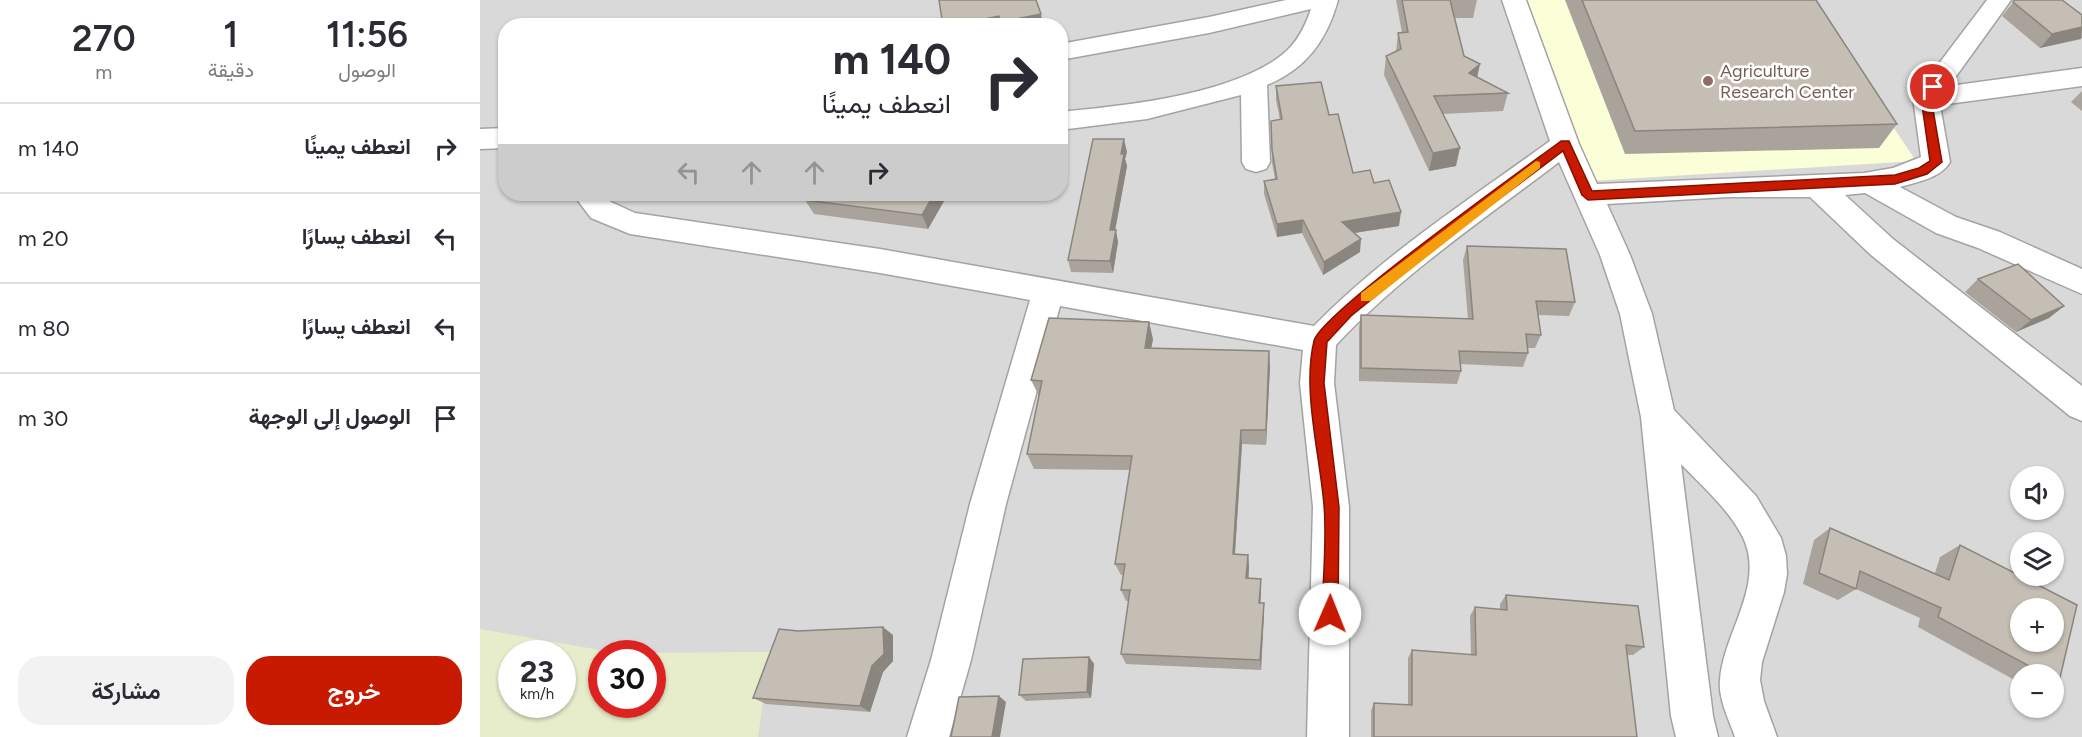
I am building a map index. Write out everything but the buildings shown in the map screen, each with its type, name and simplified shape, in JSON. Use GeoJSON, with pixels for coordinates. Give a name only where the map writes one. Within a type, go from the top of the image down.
{"type":"FeatureCollection","features":[{"type":"Feature","properties":{"kind":"street"},"geometry":{"type":"LineString","coordinates":[[1068,51],[1209,25],[1319,0]]}},
{"type":"Feature","properties":{"kind":"street"},"geometry":{"type":"LineString","coordinates":[[1068,120],[1101,118],[1254,82],[1291,61],[1319,29],[1326,0]]}},
{"type":"Feature","properties":{"kind":"street"},"geometry":{"type":"LineString","coordinates":[[1514,0],[1565,144],[1636,314],[1658,417],[1692,716],[1697,737]]}},
{"type":"Feature","properties":{"kind":"street"},"geometry":{"type":"LineString","coordinates":[[1588,195],[1868,182],[1904,177],[1923,171],[1936,162],[1926,98],[1999,0]]}},
{"type":"Feature","properties":{"kind":"street"},"geometry":{"type":"LineString","coordinates":[[1926,98],[2082,76]]}},
{"type":"Feature","properties":{"kind":"street"},"geometry":{"type":"LineString","coordinates":[[1254,82],[1256,162]]}},
{"type":"Feature","properties":{"kind":"street"},"geometry":{"type":"LineString","coordinates":[[480,139],[498,138]]}},
{"type":"Feature","properties":{"kind":"street"},"geometry":{"type":"LineString","coordinates":[[1328,737],[1331,507],[1317,383],[1320,340],[1347,312],[1565,144]]}},
{"type":"Feature","properties":{"kind":"street"},"geometry":{"type":"LineString","coordinates":[[1868,182],[1946,225],[1989,240],[2082,282]]}},
{"type":"Feature","properties":{"kind":"street"},"geometry":{"type":"LineString","coordinates":[[1815,184],[1882,247],[2082,406]]}},
{"type":"Feature","properties":{"kind":"street"},"geometry":{"type":"LineString","coordinates":[[593,201],[601,210],[630,223],[880,261],[1320,340]]}},
{"type":"Feature","properties":{"kind":"street"},"geometry":{"type":"LineString","coordinates":[[928,737],[951,660],[988,504],[1048,291]]}},
{"type":"Feature","properties":{"kind":"street"},"geometry":{"type":"LineString","coordinates":[[1658,417],[1735,498],[1762,539],[1769,574],[1742,654],[1739,683],[1756,737]]}},
{"type":"Feature","properties":{"kind":"shaded area"},"geometry":{"type":"Polygon","coordinates":[[[480,0],[2082,0],[2082,737],[480,737],[480,0]]]}},
{"type":"Feature","properties":{"kind":"shaded area","name":"Agriculture Research Center"},"geometry":{"type":"Polygon","coordinates":[[[1523,0],[1808,0],[1916,161],[1591,181],[1523,0]]]}},
{"type":"Feature","properties":{"kind":"shaded area"},"geometry":{"type":"Polygon","coordinates":[[[480,629],[543,640],[498,640],[498,718],[576,718],[576,646],[588,648],[588,718],[666,718],[666,653],[770,652],[758,737],[480,737],[480,629]]]}},
{"type":"Feature","properties":{"kind":"slow traffic"},"geometry":{"type":"LineString","coordinates":[[1366,297],[1450,229],[1536,165]]}},
{"type":"Feature","properties":{"kind":"place","name":"Agriculture Research Center"},"geometry":{"type":"Point","coordinates":[1708,81]}},
{"type":"Feature","properties":{"kind":"route"},"geometry":{"type":"LineString","coordinates":[[1330,614],[1331,507],[1317,383],[1320,340],[1347,312],[1450,229],[1565,144],[1588,195],[1895,180],[1923,171],[1936,162],[1926,98],[1933,87]]}}]}
